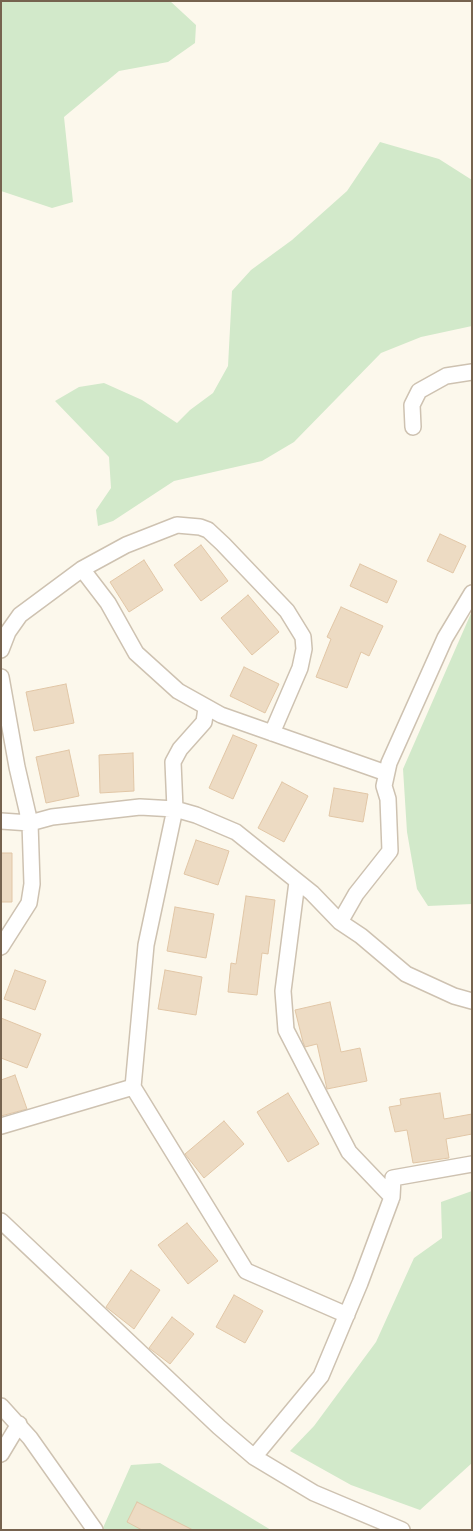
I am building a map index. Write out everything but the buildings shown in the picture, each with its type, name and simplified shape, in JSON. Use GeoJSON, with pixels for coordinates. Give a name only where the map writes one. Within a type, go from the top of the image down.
{"type":"FeatureCollection","features":[{"type":"Feature","properties":{"kind":"street"},"geometry":{"type":"LineString","coordinates":[[413,428],[412,405],[419,391],[446,376],[472,372]]}},
{"type":"Feature","properties":{"kind":"street"},"geometry":{"type":"LineString","coordinates":[[2,645],[20,615],[82,569],[126,545],[177,525],[192,525],[208,530],[287,611],[303,637],[304,650],[300,668],[272,733]]}},
{"type":"Feature","properties":{"kind":"street"},"geometry":{"type":"LineString","coordinates":[[82,569],[108,604],[136,653],[163,680],[206,708],[386,773]]}},
{"type":"Feature","properties":{"kind":"street"},"geometry":{"type":"LineString","coordinates":[[340,922],[356,894],[390,851],[388,799],[384,786],[386,773],[429,670],[445,638],[472,593]]}},
{"type":"Feature","properties":{"kind":"street"},"geometry":{"type":"LineString","coordinates":[[1,677],[30,823],[32,884],[29,903],[1,948]]}},
{"type":"Feature","properties":{"kind":"street"},"geometry":{"type":"LineString","coordinates":[[206,708],[204,722],[180,749],[173,762],[174,809],[146,945],[133,1088],[246,1271],[346,1315]]}},
{"type":"Feature","properties":{"kind":"street"},"geometry":{"type":"LineString","coordinates":[[1,821],[30,823],[52,817],[140,807],[174,809],[196,815],[236,832],[297,882],[340,922],[361,936],[406,974],[454,996],[472,1001]]}},
{"type":"Feature","properties":{"kind":"street"},"geometry":{"type":"LineString","coordinates":[[297,882],[283,991],[286,1030],[349,1152],[392,1197]]}},
{"type":"Feature","properties":{"kind":"street"},"geometry":{"type":"LineString","coordinates":[[1,1126],[133,1088]]}},
{"type":"Feature","properties":{"kind":"street"},"geometry":{"type":"LineString","coordinates":[[254,1457],[321,1376],[392,1197],[393,1178],[472,1164]]}},
{"type":"Feature","properties":{"kind":"street"},"geometry":{"type":"LineString","coordinates":[[1,1221],[219,1427],[254,1457],[314,1493],[402,1530]]}},
{"type":"Feature","properties":{"kind":"street"},"geometry":{"type":"LineString","coordinates":[[1,1406],[19,1424],[95,1530]]}},
{"type":"Feature","properties":{"kind":"street"},"geometry":{"type":"LineString","coordinates":[[1,1454],[19,1424]]}},
{"type":"Feature","properties":{"kind":"green space"},"geometry":{"type":"Polygon","coordinates":[[[1,1],[170,1],[196,25],[195,43],[168,62],[119,71],[64,117],[73,202],[52,208],[1,191],[1,1]]]}},
{"type":"Feature","properties":{"kind":"green space"},"geometry":{"type":"Polygon","coordinates":[[[380,142],[439,159],[472,180],[472,326],[421,337],[381,353],[294,442],[262,461],[174,481],[113,521],[98,526],[96,510],[111,488],[109,457],[55,401],[79,387],[104,383],[142,400],[177,423],[190,410],[213,393],[228,366],[232,291],[251,270],[292,240],[347,191],[380,142]]]}},
{"type":"Feature","properties":{"kind":"green space"},"geometry":{"type":"Polygon","coordinates":[[[472,611],[472,904],[428,906],[417,889],[407,832],[403,769],[472,611]]]}},
{"type":"Feature","properties":{"kind":"green space"},"geometry":{"type":"Polygon","coordinates":[[[472,1191],[472,1463],[420,1510],[351,1485],[290,1451],[314,1426],[376,1342],[414,1258],[442,1238],[441,1202],[472,1191]]]}},
{"type":"Feature","properties":{"kind":"green space"},"geometry":{"type":"Polygon","coordinates":[[[160,1463],[271,1530],[102,1530],[131,1465],[160,1463]]]}}]}
